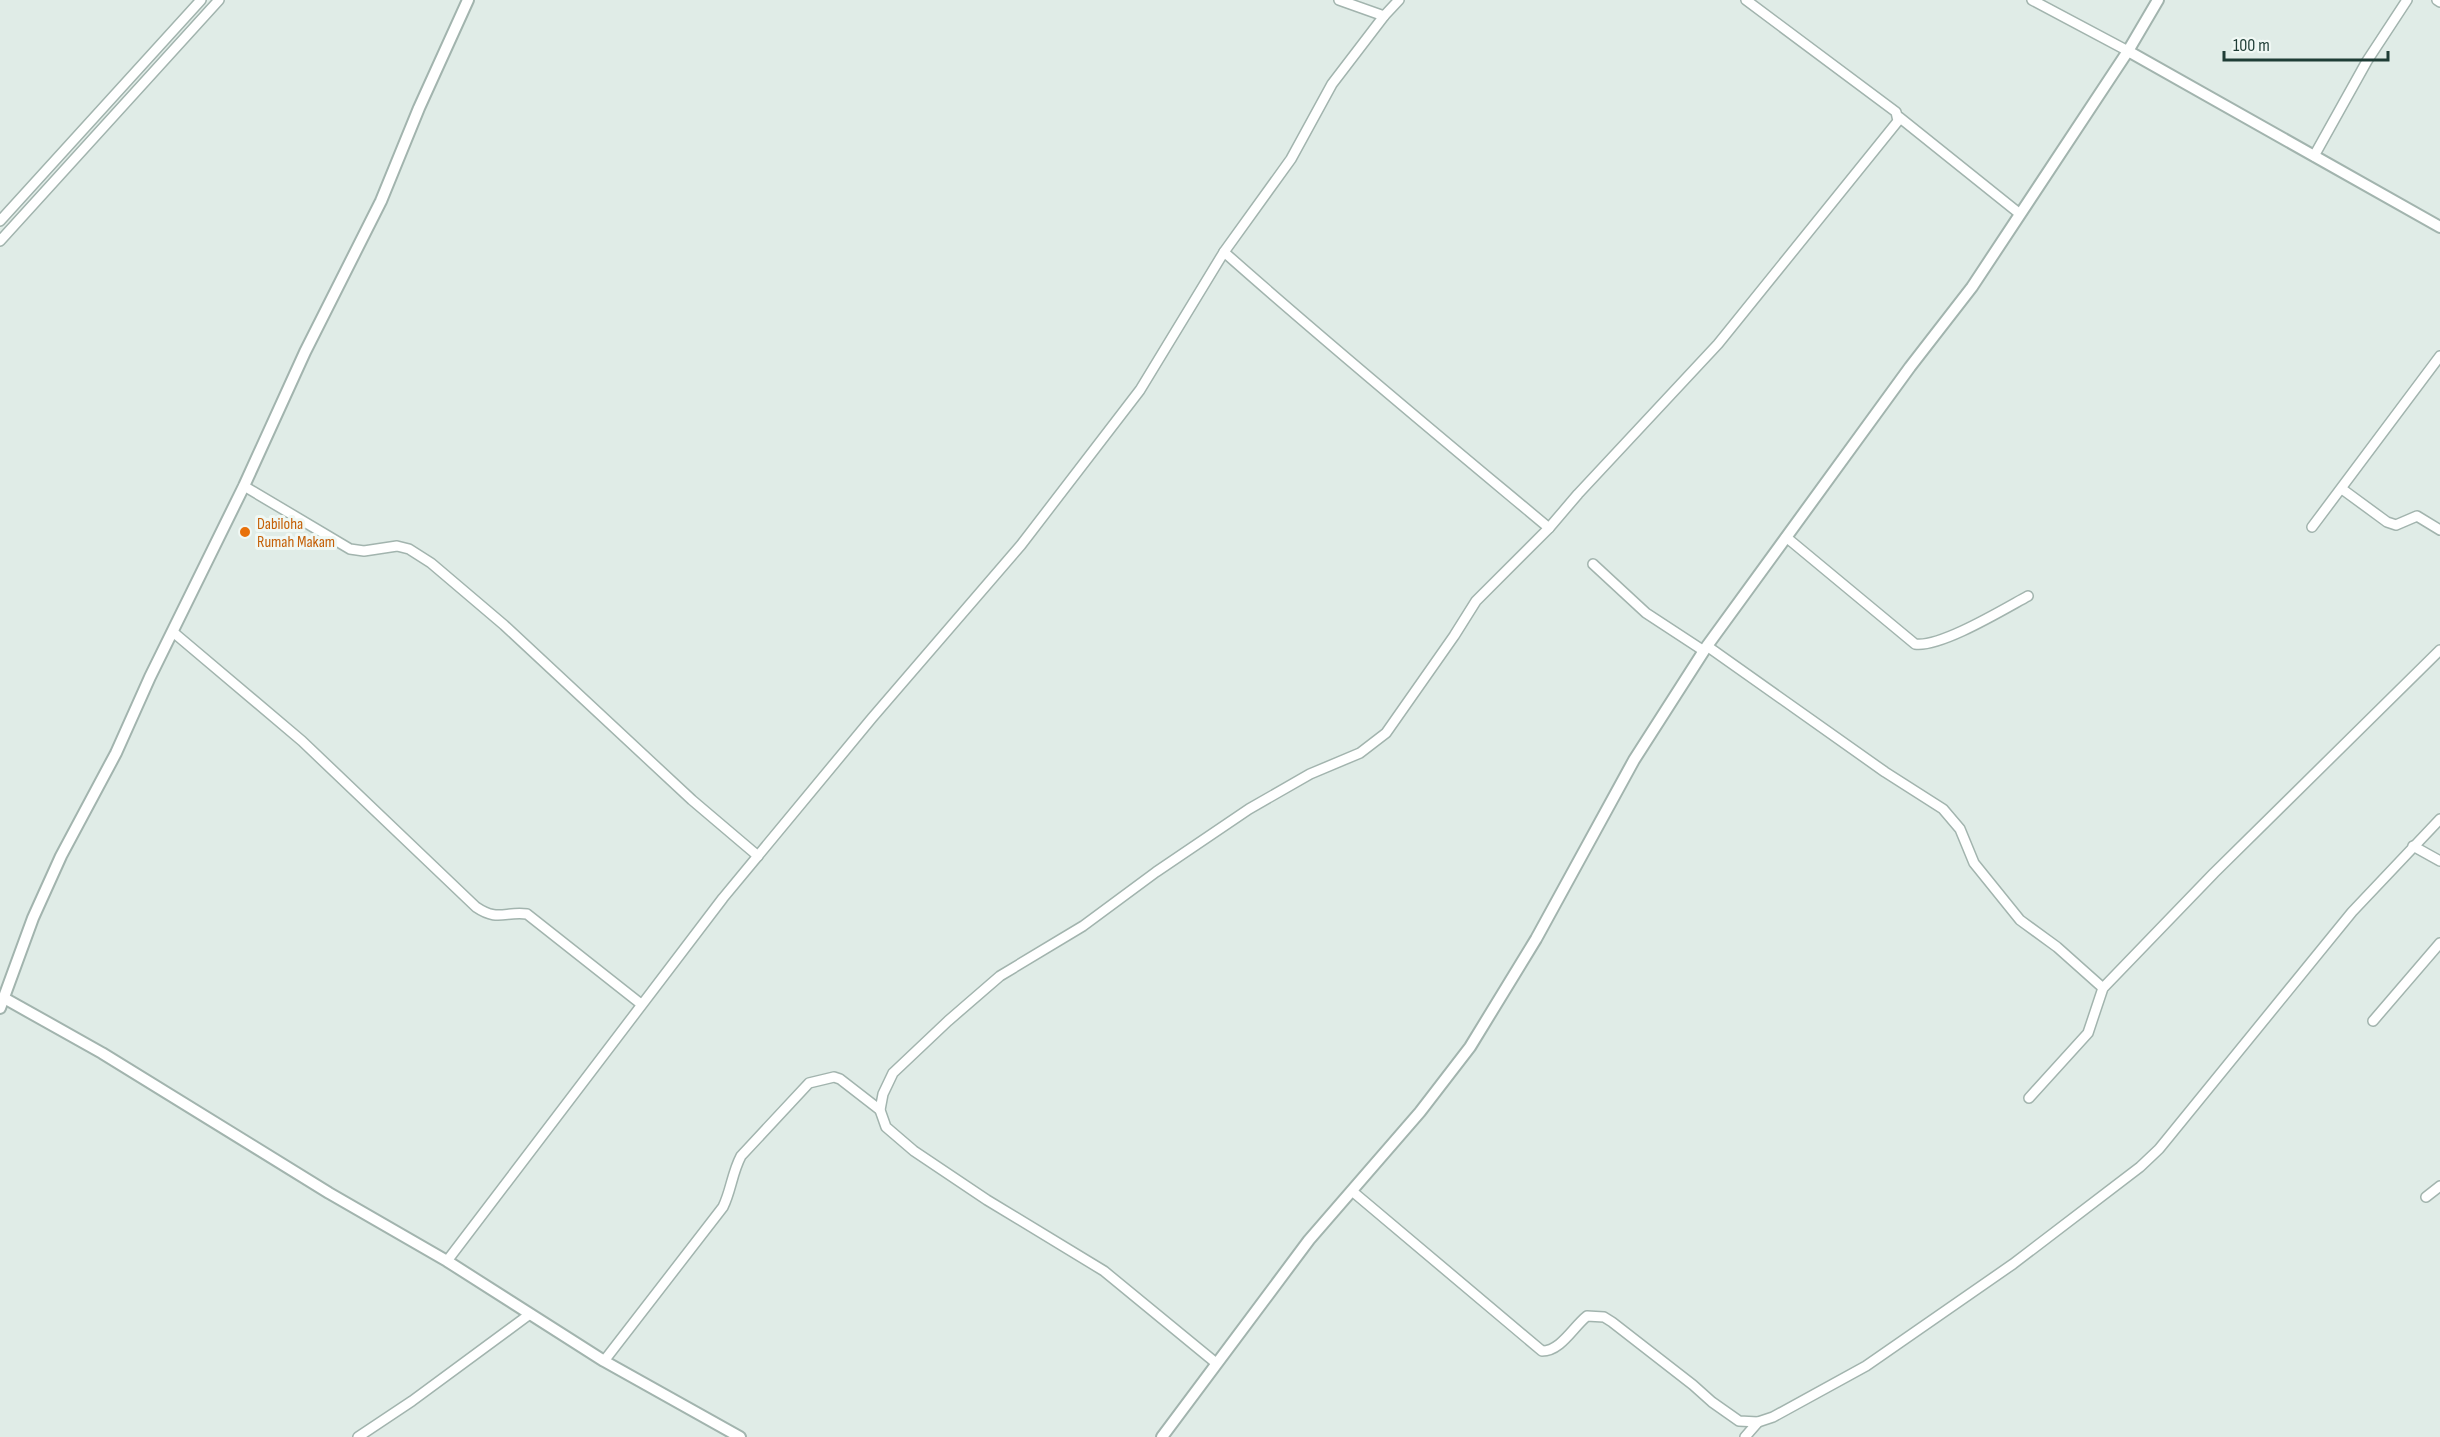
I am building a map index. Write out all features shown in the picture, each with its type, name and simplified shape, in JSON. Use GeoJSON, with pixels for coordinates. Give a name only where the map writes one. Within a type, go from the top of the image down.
{"type":"FeatureCollection","features":[{"type":"Feature","properties":{"kind":"street"},"geometry":{"type":"LineString","coordinates":[[0,220],[201,0]]}},
{"type":"Feature","properties":{"kind":"street"},"geometry":{"type":"LineString","coordinates":[[0,241],[219,0]]}},
{"type":"Feature","properties":{"kind":"street"},"geometry":{"type":"LineString","coordinates":[[468,0],[419,108],[381,201],[305,352],[244,486],[116,753],[56,867],[33,918],[2,1000],[102,1053],[329,1193],[447,1261],[604,1361],[740,1437]]}},
{"type":"Feature","properties":{"kind":"street"},"geometry":{"type":"LineString","coordinates":[[1339,0],[1383,16]]}},
{"type":"Feature","properties":{"kind":"street"},"geometry":{"type":"LineString","coordinates":[[447,1261],[641,1004],[758,856],[1021,545],[1140,390],[1224,252],[1291,159],[1332,84],[1383,16],[1399,0]]}},
{"type":"Feature","properties":{"kind":"street"},"geometry":{"type":"LineString","coordinates":[[1746,0],[1892,107],[1899,117],[2020,214]]}},
{"type":"Feature","properties":{"kind":"street"},"geometry":{"type":"LineString","coordinates":[[2032,0],[2128,51],[2440,227]]}},
{"type":"Feature","properties":{"kind":"street"},"geometry":{"type":"LineString","coordinates":[[1162,1437],[1309,1240],[1448,1077],[1500,1000],[1634,760],[1706,649],[1910,367],[1957,307],[2128,51],[2158,0]]}},
{"type":"Feature","properties":{"kind":"street"},"geometry":{"type":"LineString","coordinates":[[2314,156],[2367,61],[2406,0]]}},
{"type":"Feature","properties":{"kind":"street"},"geometry":{"type":"LineString","coordinates":[[1216,1364],[1104,1271],[987,1200],[914,1152],[886,1127],[880,1110],[883,1094],[893,1074],[948,1021],[1000,976],[1083,926],[1156,872],[1249,809],[1310,774],[1360,753],[1386,733],[1476,601],[1549,528],[1718,344],[1899,117]]}},
{"type":"Feature","properties":{"kind":"street"},"geometry":{"type":"LineString","coordinates":[[1224,252],[1304,324],[1373,378],[1549,528]]}},
{"type":"Feature","properties":{"kind":"street"},"geometry":{"type":"LineString","coordinates":[[2312,527],[2440,356]]}},
{"type":"Feature","properties":{"kind":"street"},"geometry":{"type":"LineString","coordinates":[[244,486],[350,549],[364,551],[397,546],[409,549],[431,563],[504,625],[692,800],[758,856]]}},
{"type":"Feature","properties":{"kind":"street"},"geometry":{"type":"LineString","coordinates":[[2342,489],[2386,522],[2396,525],[2417,516],[2440,530]]}},
{"type":"Feature","properties":{"kind":"street"},"geometry":{"type":"LineString","coordinates":[[1786,537],[1915,644],[1932,643],[1975,624],[2028,596]]}},
{"type":"Feature","properties":{"kind":"street"},"geometry":{"type":"LineString","coordinates":[[1593,564],[1646,613],[1706,649],[1943,809],[1960,829],[1974,863],[2020,920],[2057,947],[2103,988]]}},
{"type":"Feature","properties":{"kind":"street"},"geometry":{"type":"LineString","coordinates":[[173,632],[302,741],[476,907],[487,914],[501,917],[527,914],[641,1004]]}},
{"type":"Feature","properties":{"kind":"street"},"geometry":{"type":"LineString","coordinates":[[2029,1098],[2088,1033],[2103,988],[2214,873],[2440,650]]}},
{"type":"Feature","properties":{"kind":"street"},"geometry":{"type":"LineString","coordinates":[[1352,1191],[1542,1351],[1548,1351],[1556,1346],[1587,1316],[1604,1317],[1664,1361],[1731,1415],[1748,1423],[1773,1417],[1866,1366],[2013,1264],[2140,1167],[2166,1140],[2352,912],[2440,819]]}},
{"type":"Feature","properties":{"kind":"street"},"geometry":{"type":"LineString","coordinates":[[2413,846],[2440,861]]}},
{"type":"Feature","properties":{"kind":"street"},"geometry":{"type":"LineString","coordinates":[[2373,1021],[2440,943]]}},
{"type":"Feature","properties":{"kind":"street"},"geometry":{"type":"LineString","coordinates":[[604,1361],[723,1207],[729,1195],[733,1171],[741,1156],[809,1083],[834,1077],[840,1079],[880,1110]]}},
{"type":"Feature","properties":{"kind":"street"},"geometry":{"type":"LineString","coordinates":[[2426,1197],[2440,1186]]}},
{"type":"Feature","properties":{"kind":"street"},"geometry":{"type":"LineString","coordinates":[[358,1437],[412,1401],[530,1314]]}},
{"type":"Feature","properties":{"kind":"street"},"geometry":{"type":"LineString","coordinates":[[1745,1437],[1758,1422]]}},
{"type":"Feature","properties":{"kind":"place","name":"Dabiloha Rumah Makam"},"geometry":{"type":"Point","coordinates":[245,532]}}]}
